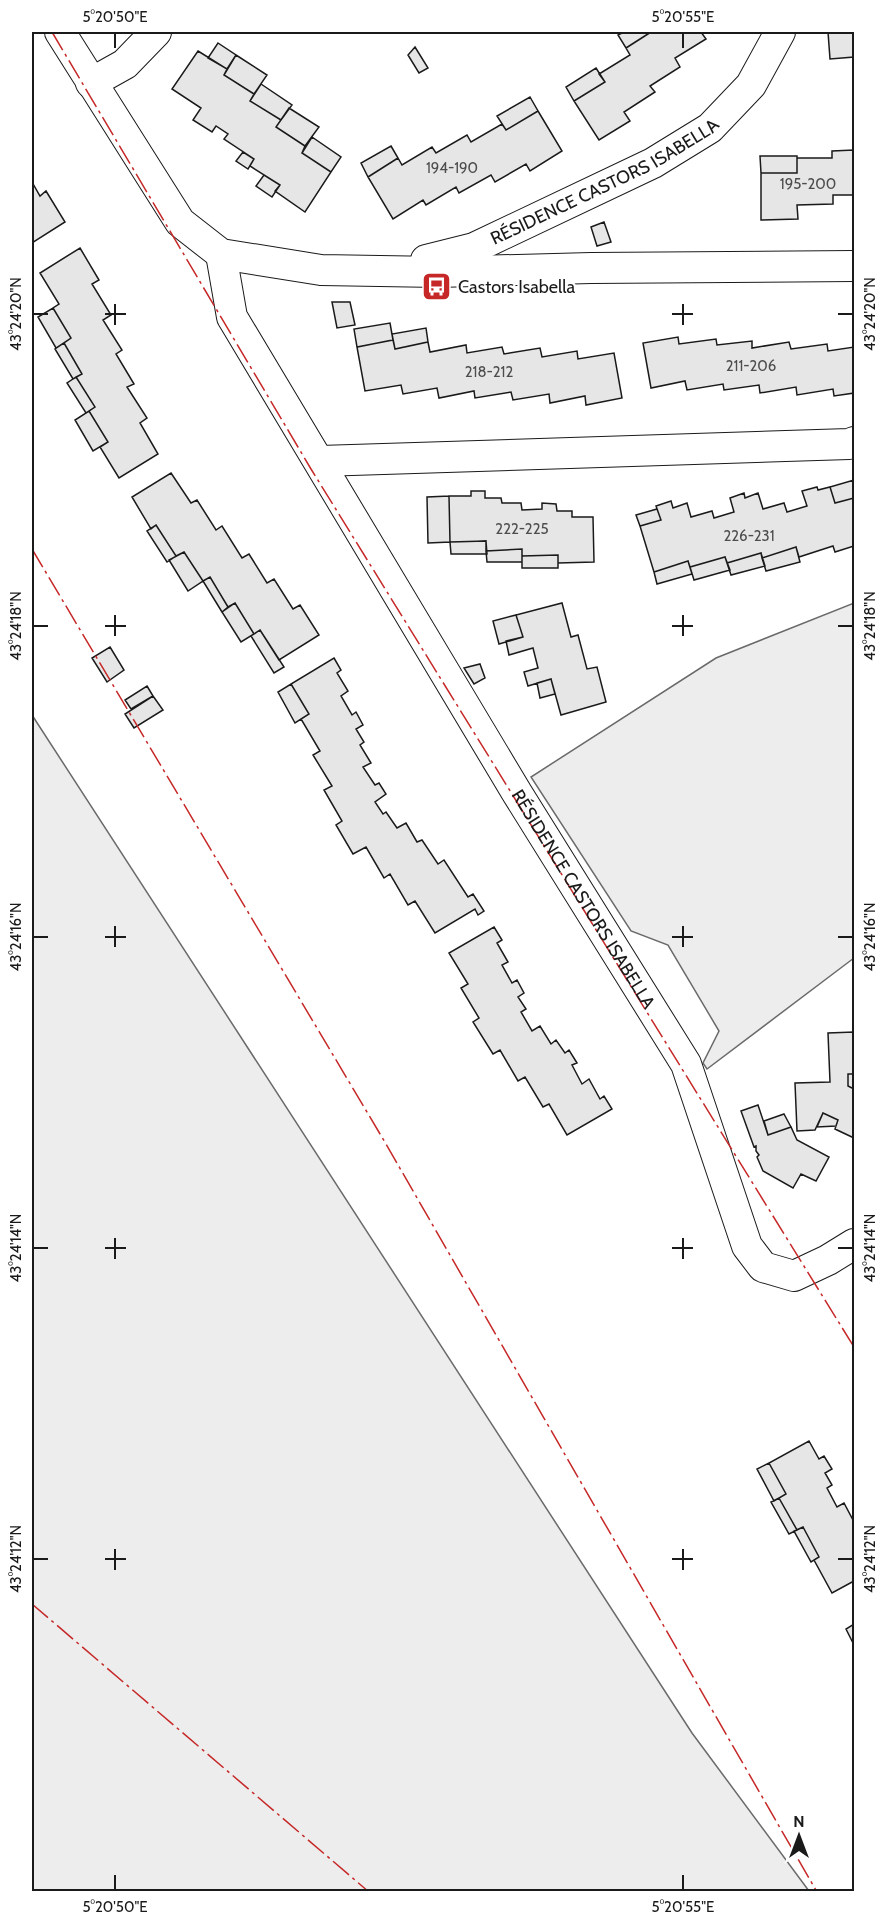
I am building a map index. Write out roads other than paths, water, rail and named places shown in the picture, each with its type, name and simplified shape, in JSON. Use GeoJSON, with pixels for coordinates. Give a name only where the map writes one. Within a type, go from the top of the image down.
{"type":"FeatureCollection","features":[{"type":"Feature","properties":{"kind":"street"},"geometry":{"type":"LineString","coordinates":[[60,32],[180,222],[221,254]]}},
{"type":"Feature","properties":{"kind":"street"},"geometry":{"type":"LineString","coordinates":[[92,83],[125,64],[156,32]]}},
{"type":"Feature","properties":{"kind":"street","name":"RÉSIDENCE CASTORS ISABELLA"},"geometry":{"type":"LineString","coordinates":[[385,271],[474,248],[653,163],[710,128],[751,85],[780,32]]}},
{"type":"Feature","properties":{"kind":"street","name":"RÉSIDENCE CASTORS ISABELLA"},"geometry":{"type":"LineString","coordinates":[[855,266],[438,272],[321,270],[221,254],[232,318],[320,461],[517,793],[686,1064],[747,1246],[763,1267],[794,1276],[855,1244]]}},
{"type":"Feature","properties":{"kind":"street"},"geometry":{"type":"LineString","coordinates":[[320,461],[855,442]]}},
{"type":"Feature","properties":{"kind":"place","name":"Castors Isabella"},"geometry":{"type":"Point","coordinates":[437,287]}}]}
